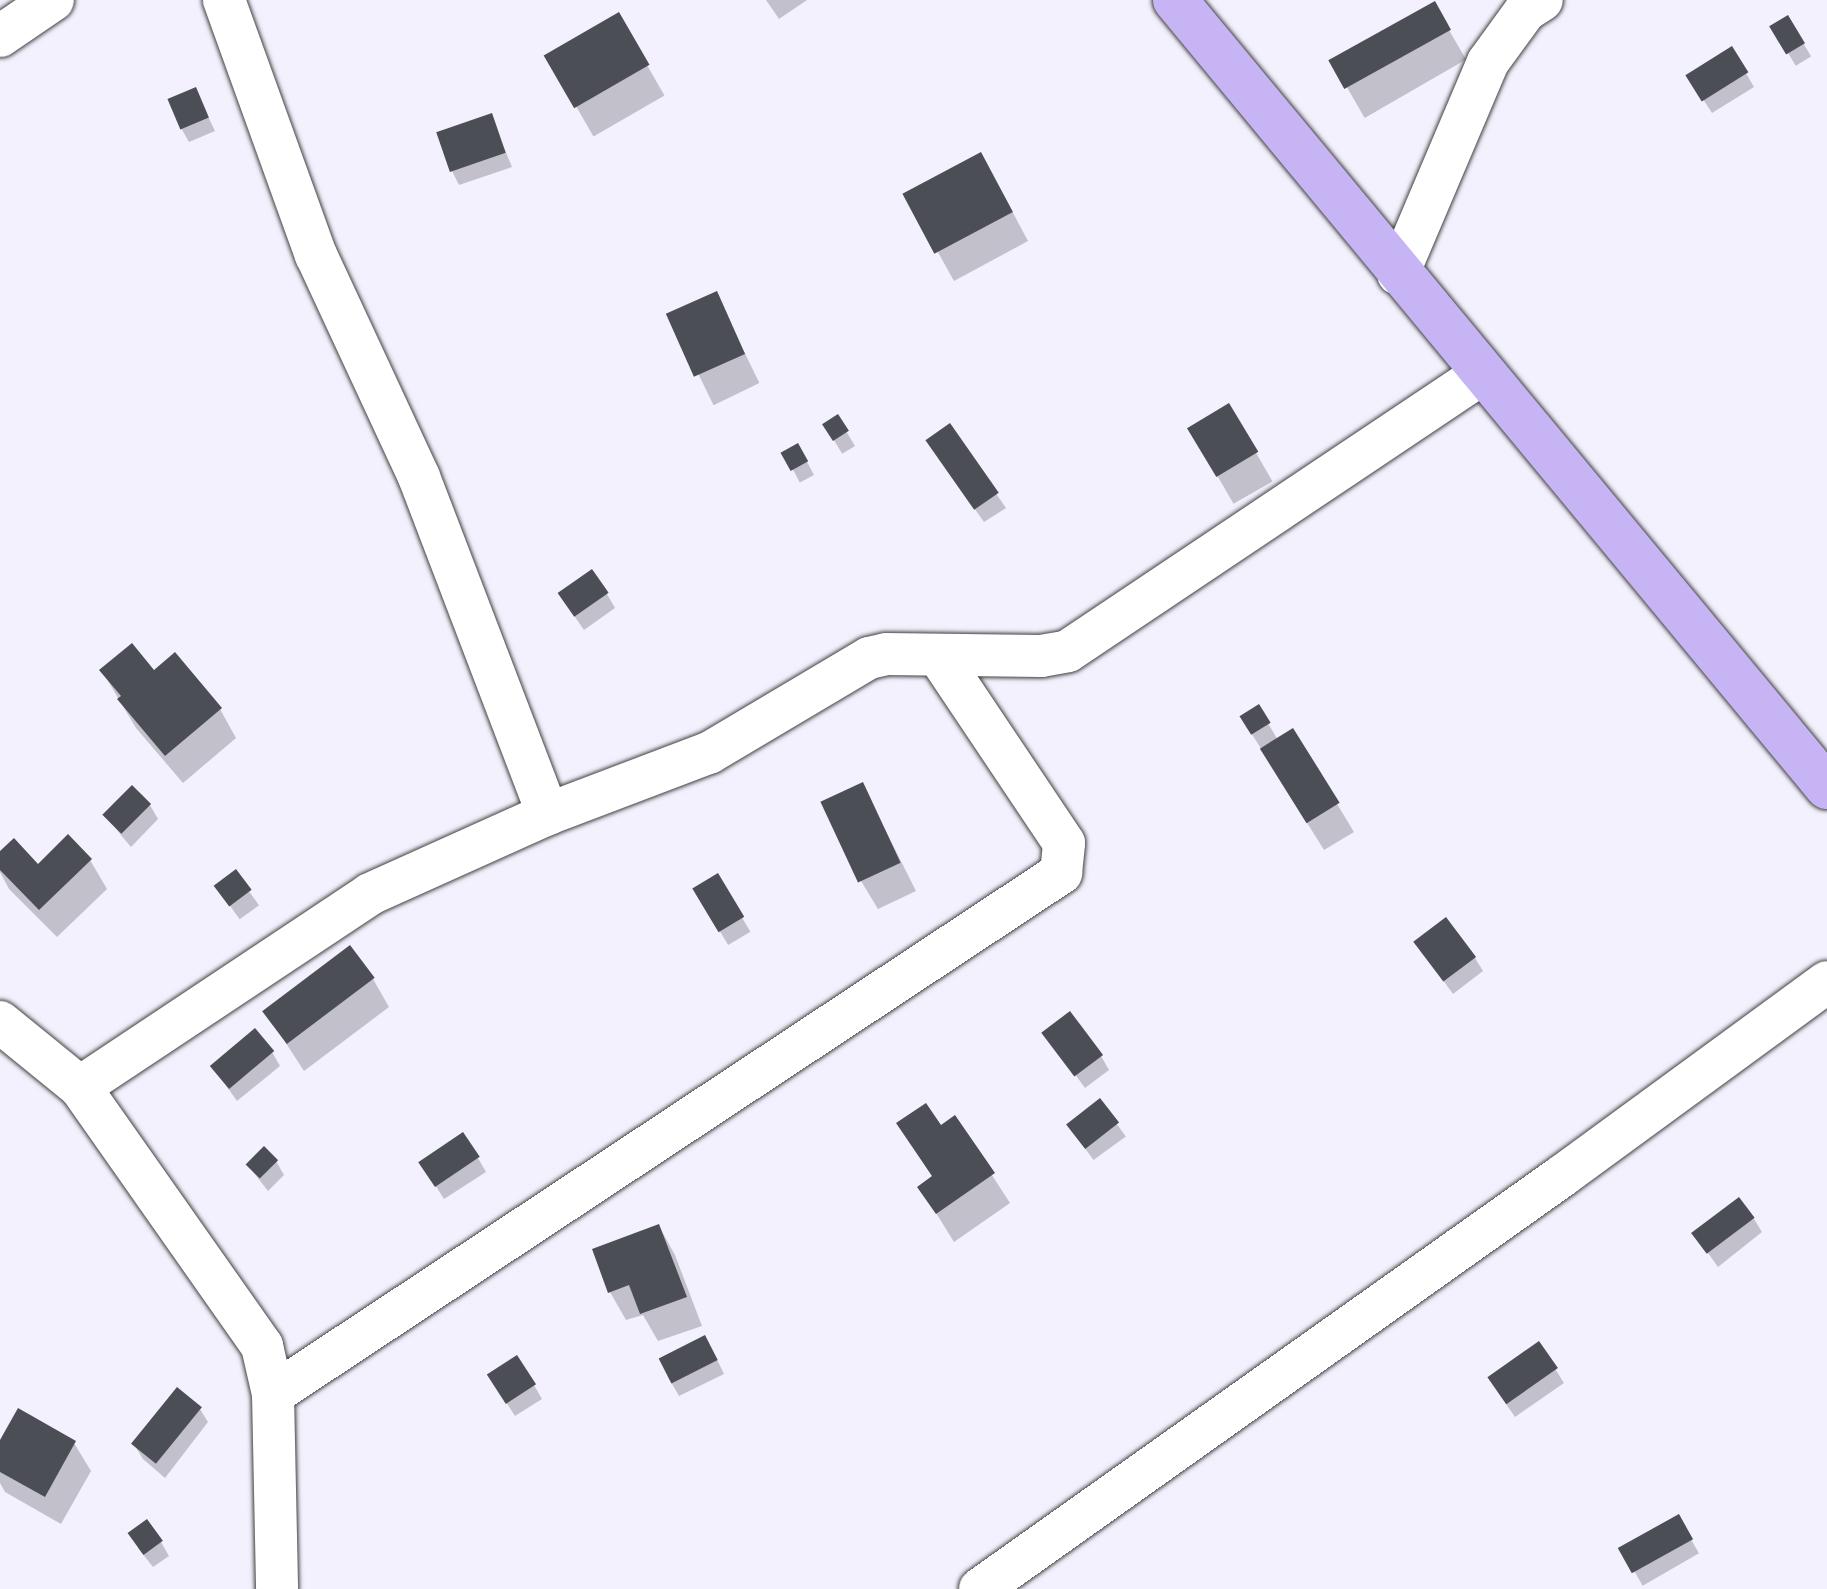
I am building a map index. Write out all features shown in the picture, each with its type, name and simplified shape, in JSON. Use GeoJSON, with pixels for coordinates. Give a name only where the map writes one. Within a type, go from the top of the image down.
{"type":"FeatureCollection","features":[{"type":"Feature","properties":{"kind":"street"},"geometry":{"type":"LineString","coordinates":[[0,36],[53,0]]}},
{"type":"Feature","properties":{"kind":"street"},"geometry":{"type":"LineString","coordinates":[[224,0],[316,255],[419,477],[548,814]]}},
{"type":"Feature","properties":{"kind":"street"},"geometry":{"type":"LineString","coordinates":[[1175,0],[1398,274],[1827,787]]}},
{"type":"Feature","properties":{"kind":"street"},"geometry":{"type":"LineString","coordinates":[[1398,274],[1488,62],[1525,11],[1542,0]]}},
{"type":"Feature","properties":{"kind":"street"},"geometry":{"type":"LineString","coordinates":[[80,1087],[370,894],[548,814],[709,753],[869,658],[1041,656],[1068,651],[1483,373]]}},
{"type":"Feature","properties":{"kind":"street"},"geometry":{"type":"LineString","coordinates":[[273,1394],[1061,873],[1064,843],[938,655]]}},
{"type":"Feature","properties":{"kind":"street"},"geometry":{"type":"LineString","coordinates":[[980,1589],[1549,1185],[1827,982]]}},
{"type":"Feature","properties":{"kind":"street"},"geometry":{"type":"LineString","coordinates":[[0,1022],[80,1087],[262,1346],[273,1394],[277,1589]]}},
{"type":"Feature","properties":{"kind":"street"},"geometry":{"type":"LineString","coordinates":[[1036,1589],[1065,1526]]}},
{"type":"Feature","properties":{"kind":"building"},"geometry":{"type":"Polygon","coordinates":[[[1435,1],[1451,30],[1344,89],[1328,60],[1435,1]]]}},
{"type":"Feature","properties":{"kind":"building"},"geometry":{"type":"Polygon","coordinates":[[[619,12],[650,65],[574,108],[544,56],[619,12]]]}},
{"type":"Feature","properties":{"kind":"building"},"geometry":{"type":"Polygon","coordinates":[[[1788,15],[1805,43],[1786,55],[1769,26],[1788,15]]]}},
{"type":"Feature","properties":{"kind":"building"},"geometry":{"type":"Polygon","coordinates":[[[1732,46],[1748,72],[1702,101],[1685,75],[1732,46]]]}},
{"type":"Feature","properties":{"kind":"building"},"geometry":{"type":"Polygon","coordinates":[[[196,87],[209,117],[180,129],[167,99],[196,87]]]}},
{"type":"Feature","properties":{"kind":"building"},"geometry":{"type":"Polygon","coordinates":[[[492,113],[506,153],[450,172],[436,132],[492,113]]]}},
{"type":"Feature","properties":{"kind":"building"},"geometry":{"type":"Polygon","coordinates":[[[981,152],[1013,212],[934,254],[902,194],[981,152]]]}},
{"type":"Feature","properties":{"kind":"building"},"geometry":{"type":"Polygon","coordinates":[[[717,291],[745,354],[694,377],[666,314],[717,291]]]}},
{"type":"Feature","properties":{"kind":"building"},"geometry":{"type":"Polygon","coordinates":[[[1229,403],[1258,452],[1216,477],[1187,428],[1229,403]]]}},
{"type":"Feature","properties":{"kind":"building"},"geometry":{"type":"Polygon","coordinates":[[[838,414],[849,431],[833,441],[822,424],[838,414]]]}},
{"type":"Feature","properties":{"kind":"building"},"geometry":{"type":"Polygon","coordinates":[[[950,423],[999,493],[974,510],[925,440],[950,423]]]}},
{"type":"Feature","properties":{"kind":"building"},"geometry":{"type":"Polygon","coordinates":[[[798,443],[808,461],[791,471],[781,453],[798,443]]]}},
{"type":"Feature","properties":{"kind":"building"},"geometry":{"type":"Polygon","coordinates":[[[592,569],[609,593],[574,617],[558,593],[592,569]]]}},
{"type":"Feature","properties":{"kind":"building"},"geometry":{"type":"Polygon","coordinates":[[[132,643],[154,670],[175,652],[222,708],[165,756],[117,699],[121,696],[99,670],[132,643]]]}},
{"type":"Feature","properties":{"kind":"building"},"geometry":{"type":"Polygon","coordinates":[[[1259,704],[1271,723],[1251,735],[1239,716],[1259,704]]]}},
{"type":"Feature","properties":{"kind":"building"},"geometry":{"type":"Polygon","coordinates":[[[1293,728],[1340,803],[1307,823],[1260,749],[1293,728]]]}},
{"type":"Feature","properties":{"kind":"building"},"geometry":{"type":"Polygon","coordinates":[[[863,782],[901,863],[858,883],[820,802],[863,782]]]}},
{"type":"Feature","properties":{"kind":"building"},"geometry":{"type":"Polygon","coordinates":[[[132,785],[151,804],[121,834],[102,815],[132,785]]]}},
{"type":"Feature","properties":{"kind":"building"},"geometry":{"type":"Polygon","coordinates":[[[68,834],[92,859],[39,910],[0,870],[0,851],[14,838],[38,864],[68,834]]]}},
{"type":"Feature","properties":{"kind":"building"},"geometry":{"type":"Polygon","coordinates":[[[236,869],[252,890],[229,907],[214,886],[236,869]]]}},
{"type":"Feature","properties":{"kind":"building"},"geometry":{"type":"Polygon","coordinates":[[[718,873],[744,917],[719,932],[692,888],[718,873]]]}},
{"type":"Feature","properties":{"kind":"building"},"geometry":{"type":"Polygon","coordinates":[[[1446,917],[1476,957],[1443,982],[1413,942],[1446,917]]]}},
{"type":"Feature","properties":{"kind":"building"},"geometry":{"type":"Polygon","coordinates":[[[350,945],[375,978],[287,1044],[262,1011],[350,945]]]}},
{"type":"Feature","properties":{"kind":"building"},"geometry":{"type":"Polygon","coordinates":[[[1070,1011],[1103,1055],[1074,1077],[1041,1033],[1070,1011]]]}},
{"type":"Feature","properties":{"kind":"building"},"geometry":{"type":"Polygon","coordinates":[[[255,1028],[274,1051],[229,1089],[210,1066],[255,1028]]]}},
{"type":"Feature","properties":{"kind":"building"},"geometry":{"type":"Polygon","coordinates":[[[1100,1098],[1119,1122],[1085,1149],[1066,1124],[1100,1098]]]}},
{"type":"Feature","properties":{"kind":"building"},"geometry":{"type":"Polygon","coordinates":[[[926,1103],[941,1125],[955,1115],[995,1173],[936,1214],[917,1187],[932,1176],[896,1123],[926,1103]]]}},
{"type":"Feature","properties":{"kind":"building"},"geometry":{"type":"Polygon","coordinates":[[[463,1132],[480,1157],[435,1187],[418,1162],[463,1132]]]}},
{"type":"Feature","properties":{"kind":"building"},"geometry":{"type":"Polygon","coordinates":[[[264,1146],[278,1160],[260,1179],[246,1164],[264,1146]]]}},
{"type":"Feature","properties":{"kind":"building"},"geometry":{"type":"Polygon","coordinates":[[[1739,1197],[1755,1218],[1707,1254],[1691,1233],[1739,1197]]]}},
{"type":"Feature","properties":{"kind":"building"},"geometry":{"type":"Polygon","coordinates":[[[659,1224],[687,1297],[640,1314],[629,1285],[608,1293],[592,1249],[659,1224]]]}},
{"type":"Feature","properties":{"kind":"building"},"geometry":{"type":"Polygon","coordinates":[[[705,1335],[718,1360],[671,1384],[659,1359],[705,1335]]]}},
{"type":"Feature","properties":{"kind":"building"},"geometry":{"type":"Polygon","coordinates":[[[1539,1341],[1558,1368],[1506,1404],[1487,1377],[1539,1341]]]}},
{"type":"Feature","properties":{"kind":"building"},"geometry":{"type":"Polygon","coordinates":[[[517,1355],[536,1384],[506,1404],[487,1375],[517,1355]]]}},
{"type":"Feature","properties":{"kind":"building"},"geometry":{"type":"Polygon","coordinates":[[[177,1387],[202,1407],[156,1464],[131,1444],[177,1387]]]}},
{"type":"Feature","properties":{"kind":"building"},"geometry":{"type":"Polygon","coordinates":[[[18,1408],[76,1441],[45,1497],[0,1472],[0,1440],[18,1408]]]}},
{"type":"Feature","properties":{"kind":"building"},"geometry":{"type":"Polygon","coordinates":[[[1679,1514],[1693,1539],[1632,1573],[1618,1548],[1679,1514]]]}},
{"type":"Feature","properties":{"kind":"building"},"geometry":{"type":"Polygon","coordinates":[[[147,1519],[163,1541],[143,1555],[128,1533],[147,1519]]]}}]}
